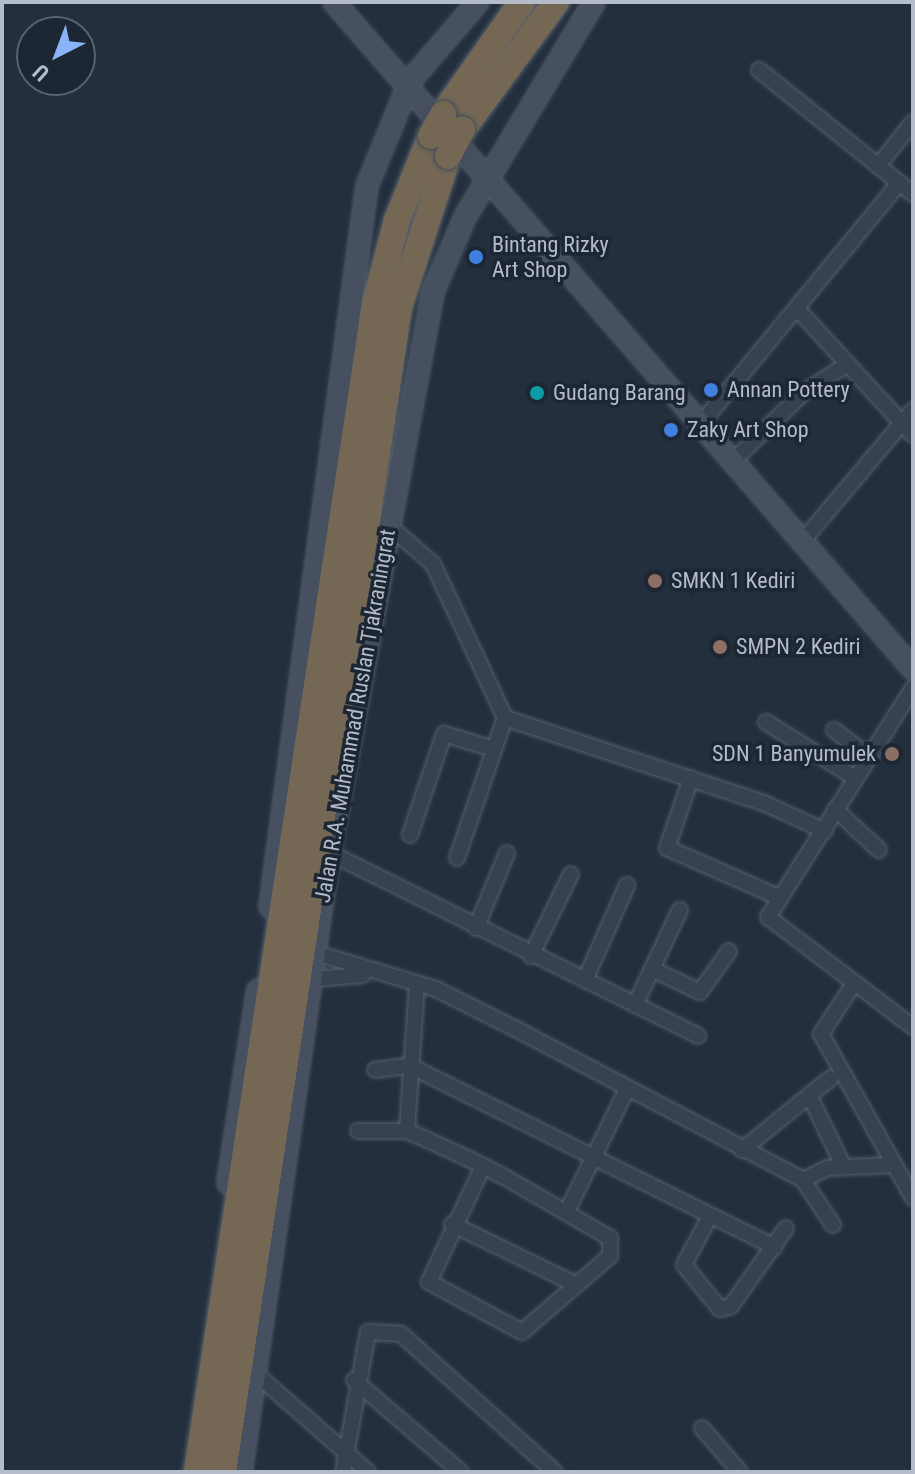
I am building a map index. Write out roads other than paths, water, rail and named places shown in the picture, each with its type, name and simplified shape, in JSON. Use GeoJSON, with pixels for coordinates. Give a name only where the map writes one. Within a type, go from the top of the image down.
{"type":"FeatureCollection","features":[{"type":"Feature","properties":{"kind":"highway","name":"Jalan R.A. Muhammad Ruslan Tjakraningrat"},"geometry":{"type":"LineString","coordinates":[[197,1472],[375,304],[397,220],[522,2]]}},
{"type":"Feature","properties":{"kind":"highway","name":"Jalan R.A. Muhammad Ruslan Tjakraningrat"},"geometry":{"type":"LineString","coordinates":[[223,1472],[313,954],[312,899],[399,307],[446,134],[556,2]]}},
{"type":"Feature","properties":{"kind":"highway"},"geometry":{"type":"LineString","coordinates":[[278,848],[285,899]]}},
{"type":"Feature","properties":{"kind":"highway"},"geometry":{"type":"LineString","coordinates":[[312,899],[329,857]]}},
{"type":"Feature","properties":{"kind":"highway"},"geometry":{"type":"LineString","coordinates":[[262,973],[280,941]]}},
{"type":"Feature","properties":{"kind":"street"},"geometry":{"type":"LineString","coordinates":[[334,2],[410,81],[487,177],[699,426],[913,669]]}},
{"type":"Feature","properties":{"kind":"street"},"geometry":{"type":"LineString","coordinates":[[184,1472],[262,973],[360,219],[375,159],[410,81],[478,2]]}},
{"type":"Feature","properties":{"kind":"street","name":"Jalan R.A. Muhammad Ruslan Tjakraningrat"},"geometry":{"type":"LineString","coordinates":[[241,1472],[313,954],[387,524],[433,292],[487,177],[594,2]]}},
{"type":"Feature","properties":{"kind":"street"},"geometry":{"type":"LineString","coordinates":[[759,70],[913,194]]}},
{"type":"Feature","properties":{"kind":"street"},"geometry":{"type":"LineString","coordinates":[[878,166],[913,122]]}},
{"type":"Feature","properties":{"kind":"street"},"geometry":{"type":"LineString","coordinates":[[699,426],[799,311],[899,183]]}},
{"type":"Feature","properties":{"kind":"street"},"geometry":{"type":"LineString","coordinates":[[799,311],[913,435]]}},
{"type":"Feature","properties":{"kind":"street"},"geometry":{"type":"LineString","coordinates":[[731,463],[803,393],[846,365]]}},
{"type":"Feature","properties":{"kind":"street"},"geometry":{"type":"LineString","coordinates":[[800,544],[913,410]]}},
{"type":"Feature","properties":{"kind":"street"},"geometry":{"type":"LineString","coordinates":[[387,524],[433,564],[505,718],[457,858]]}},
{"type":"Feature","properties":{"kind":"street"},"geometry":{"type":"LineString","coordinates":[[913,688],[852,776],[825,831],[776,896],[771,923],[913,1027]]}},
{"type":"Feature","properties":{"kind":"street"},"geometry":{"type":"LineString","coordinates":[[505,718],[691,778],[825,831]]}},
{"type":"Feature","properties":{"kind":"street"},"geometry":{"type":"LineString","coordinates":[[766,722],[852,776]]}},
{"type":"Feature","properties":{"kind":"street"},"geometry":{"type":"LineString","coordinates":[[834,730],[866,754]]}},
{"type":"Feature","properties":{"kind":"street"},"geometry":{"type":"LineString","coordinates":[[410,835],[444,734],[494,749]]}},
{"type":"Feature","properties":{"kind":"street"},"geometry":{"type":"LineString","coordinates":[[691,778],[667,848],[776,896]]}},
{"type":"Feature","properties":{"kind":"street"},"geometry":{"type":"LineString","coordinates":[[835,809],[879,850]]}},
{"type":"Feature","properties":{"kind":"street"},"geometry":{"type":"LineString","coordinates":[[476,928],[507,853]]}},
{"type":"Feature","properties":{"kind":"street"},"geometry":{"type":"LineString","coordinates":[[329,857],[698,1036]]}},
{"type":"Feature","properties":{"kind":"street"},"geometry":{"type":"LineString","coordinates":[[531,956],[571,874]]}},
{"type":"Feature","properties":{"kind":"street"},"geometry":{"type":"LineString","coordinates":[[585,980],[627,885]]}},
{"type":"Feature","properties":{"kind":"street"},"geometry":{"type":"LineString","coordinates":[[635,1005],[680,910]]}},
{"type":"Feature","properties":{"kind":"street"},"geometry":{"type":"LineString","coordinates":[[652,969],[700,992],[729,951]]}},
{"type":"Feature","properties":{"kind":"street"},"geometry":{"type":"LineString","coordinates":[[313,954],[367,974]]}},
{"type":"Feature","properties":{"kind":"street"},"geometry":{"type":"LineString","coordinates":[[313,954],[367,974],[417,985],[475,1008],[626,1091],[803,1180],[833,1225]]}},
{"type":"Feature","properties":{"kind":"street"},"geometry":{"type":"LineString","coordinates":[[407,1131],[417,985]]}},
{"type":"Feature","properties":{"kind":"street"},"geometry":{"type":"LineString","coordinates":[[853,985],[821,1034],[913,1198]]}},
{"type":"Feature","properties":{"kind":"street"},"geometry":{"type":"LineString","coordinates":[[375,1070],[410,1066],[774,1247]]}},
{"type":"Feature","properties":{"kind":"street"},"geometry":{"type":"LineString","coordinates":[[742,1150],[831,1078]]}},
{"type":"Feature","properties":{"kind":"street"},"geometry":{"type":"LineString","coordinates":[[567,1211],[626,1091]]}},
{"type":"Feature","properties":{"kind":"street"},"geometry":{"type":"LineString","coordinates":[[809,1095],[843,1165]]}},
{"type":"Feature","properties":{"kind":"street"},"geometry":{"type":"LineString","coordinates":[[358,1131],[407,1131],[483,1166],[567,1211],[614,1244],[577,1285],[526,1329],[513,1330],[429,1282],[452,1224],[483,1166]]}},
{"type":"Feature","properties":{"kind":"street"},"geometry":{"type":"LineString","coordinates":[[803,1180],[843,1165],[892,1165]]}},
{"type":"Feature","properties":{"kind":"street"},"geometry":{"type":"LineString","coordinates":[[710,1216],[684,1265],[717,1308],[731,1306],[786,1228]]}},
{"type":"Feature","properties":{"kind":"street"},"geometry":{"type":"LineString","coordinates":[[452,1224],[577,1285]]}},
{"type":"Feature","properties":{"kind":"street"},"geometry":{"type":"LineString","coordinates":[[343,1472],[354,1380],[368,1332],[401,1334],[555,1472]]}},
{"type":"Feature","properties":{"kind":"street"},"geometry":{"type":"LineString","coordinates":[[255,1373],[368,1472]]}},
{"type":"Feature","properties":{"kind":"street"},"geometry":{"type":"LineString","coordinates":[[354,1380],[461,1472]]}},
{"type":"Feature","properties":{"kind":"street"},"geometry":{"type":"LineString","coordinates":[[702,1428],[740,1472]]}},
{"type":"Feature","properties":{"kind":"place","name":"Bintang Rizky Art Shop"},"geometry":{"type":"Point","coordinates":[476,257]}},
{"type":"Feature","properties":{"kind":"place","name":"Annan Pottery"},"geometry":{"type":"Point","coordinates":[711,390]}},
{"type":"Feature","properties":{"kind":"place","name":"Gudang Barang"},"geometry":{"type":"Point","coordinates":[537,393]}},
{"type":"Feature","properties":{"kind":"place","name":"Zaky Art Shop"},"geometry":{"type":"Point","coordinates":[671,430]}},
{"type":"Feature","properties":{"kind":"place","name":"SMKN 1 Kediri"},"geometry":{"type":"Point","coordinates":[655,581]}},
{"type":"Feature","properties":{"kind":"place","name":"SMPN 2 Kediri"},"geometry":{"type":"Point","coordinates":[720,647]}},
{"type":"Feature","properties":{"kind":"place","name":"SDN 1 Banyumulek"},"geometry":{"type":"Point","coordinates":[892,754]}}]}
